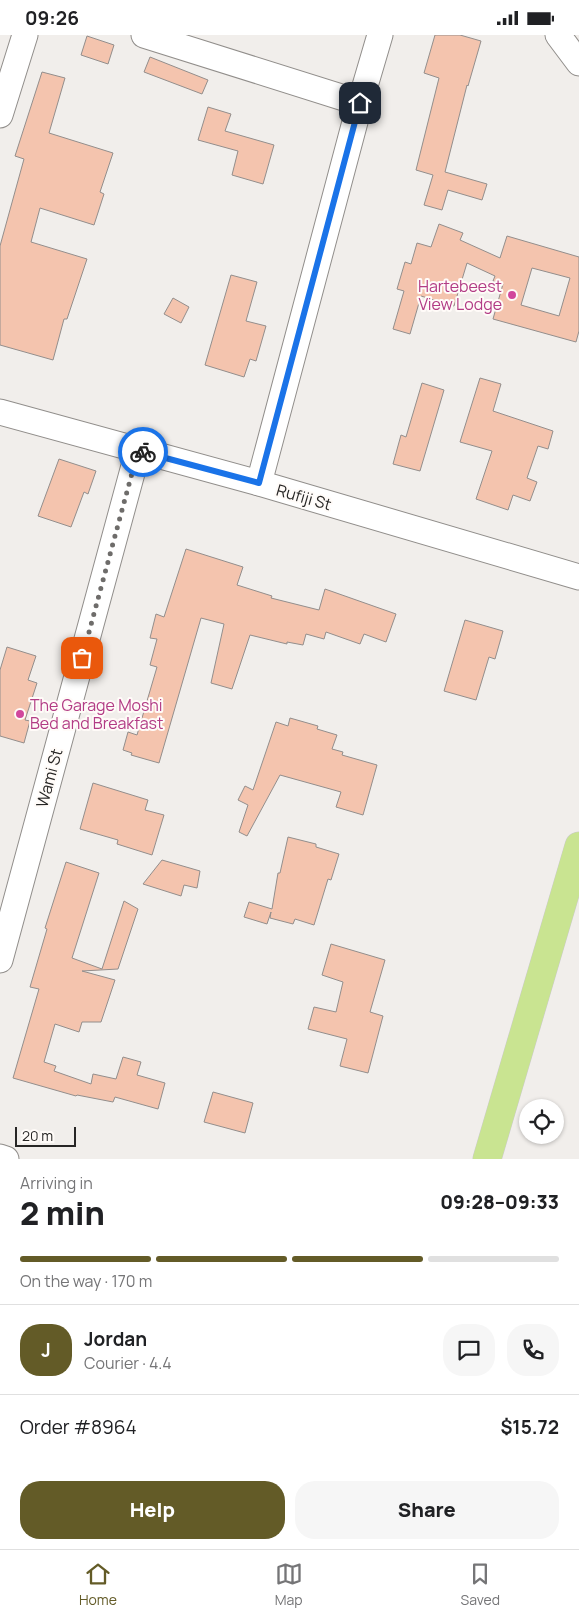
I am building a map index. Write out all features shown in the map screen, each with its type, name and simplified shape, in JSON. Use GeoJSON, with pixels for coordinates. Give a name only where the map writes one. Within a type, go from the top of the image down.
{"type":"FeatureCollection","features":[{"type":"Feature","properties":{"kind":"highway"},"geometry":{"type":"LineString","coordinates":[[486,1159],[574,879],[579,846]]}},
{"type":"Feature","properties":{"kind":"street"},"geometry":{"type":"LineString","coordinates":[[0,115],[24,35]]}},
{"type":"Feature","properties":{"kind":"street"},"geometry":{"type":"LineString","coordinates":[[144,35],[360,103]]}},
{"type":"Feature","properties":{"kind":"street"},"geometry":{"type":"LineString","coordinates":[[259,483],[360,103],[380,35]]}},
{"type":"Feature","properties":{"kind":"street"},"geometry":{"type":"LineString","coordinates":[[558,35],[579,63]]}},
{"type":"Feature","properties":{"kind":"street","name":"Rufiji St"},"geometry":{"type":"LineString","coordinates":[[0,412],[259,483],[579,577]]}},
{"type":"Feature","properties":{"kind":"street","name":"Wami St"},"geometry":{"type":"LineString","coordinates":[[0,959],[138,451]]}},
{"type":"Feature","properties":{"kind":"street"},"geometry":{"type":"LineString","coordinates":[[0,1157],[6,1159]]}},
{"type":"Feature","properties":{"kind":"building"},"geometry":{"type":"Polygon","coordinates":[[[435,35],[460,35],[481,41],[467,85],[445,172],[487,184],[482,200],[448,190],[442,210],[424,205],[433,175],[416,170],[439,78],[424,73],[435,35]]]}},
{"type":"Feature","properties":{"kind":"building"},"geometry":{"type":"Polygon","coordinates":[[[87,36],[114,45],[108,64],[81,55],[87,36]]]}},
{"type":"Feature","properties":{"kind":"building"},"geometry":{"type":"Polygon","coordinates":[[[150,57],[208,80],[202,94],[144,72],[150,57]]]}},
{"type":"Feature","properties":{"kind":"building"},"geometry":{"type":"Polygon","coordinates":[[[42,72],[65,78],[49,133],[113,153],[100,192],[104,194],[94,225],[40,208],[31,242],[87,259],[67,319],[64,319],[53,360],[0,345],[0,246],[24,159],[15,156],[42,72]]]}},
{"type":"Feature","properties":{"kind":"building"},"geometry":{"type":"Polygon","coordinates":[[[208,107],[231,114],[225,131],[274,145],[263,184],[232,175],[238,151],[198,140],[208,107]]]}},
{"type":"Feature","properties":{"kind":"building"},"geometry":{"type":"Polygon","coordinates":[[[439,224],[463,233],[460,240],[500,258],[507,236],[579,257],[579,331],[576,342],[493,319],[503,284],[493,281],[495,276],[467,263],[454,306],[421,296],[410,334],[393,329],[404,291],[397,289],[405,262],[411,264],[417,243],[431,247],[439,224]],[[532,268],[521,305],[559,316],[570,278],[532,268]]]}},
{"type":"Feature","properties":{"kind":"building"},"geometry":{"type":"Polygon","coordinates":[[[231,275],[257,282],[246,321],[266,326],[256,361],[250,359],[244,377],[205,365],[231,275]]]}},
{"type":"Feature","properties":{"kind":"building"},"geometry":{"type":"Polygon","coordinates":[[[173,298],[189,307],[181,323],[164,314],[173,298]]]}},
{"type":"Feature","properties":{"kind":"building"},"geometry":{"type":"Polygon","coordinates":[[[480,378],[501,384],[493,411],[553,431],[548,449],[538,446],[527,478],[537,482],[530,501],[513,495],[508,510],[476,499],[492,451],[460,442],[480,378]]]}},
{"type":"Feature","properties":{"kind":"building"},"geometry":{"type":"Polygon","coordinates":[[[422,383],[444,390],[420,471],[393,464],[401,435],[406,437],[422,383]]]}},
{"type":"Feature","properties":{"kind":"building"},"geometry":{"type":"Polygon","coordinates":[[[59,459],[96,471],[88,494],[84,492],[71,527],[38,516],[59,459]]]}},
{"type":"Feature","properties":{"kind":"building"},"geometry":{"type":"Polygon","coordinates":[[[186,549],[243,567],[237,585],[272,596],[271,598],[319,610],[325,589],[396,614],[386,642],[364,634],[360,644],[326,632],[324,639],[306,634],[303,645],[287,642],[287,644],[250,635],[232,689],[211,683],[224,624],[201,618],[159,763],[131,755],[132,753],[123,750],[128,732],[137,735],[157,667],[150,665],[157,639],[150,638],[156,614],[164,617],[186,549]]]}},
{"type":"Feature","properties":{"kind":"building"},"geometry":{"type":"Polygon","coordinates":[[[465,620],[503,631],[495,659],[489,657],[476,700],[444,691],[465,620]]]}},
{"type":"Feature","properties":{"kind":"building"},"geometry":{"type":"Polygon","coordinates":[[[7,647],[36,656],[28,680],[37,683],[25,720],[30,721],[24,743],[0,736],[0,670],[7,647]]]}},
{"type":"Feature","properties":{"kind":"building"},"geometry":{"type":"Polygon","coordinates":[[[290,718],[318,726],[317,729],[337,735],[332,749],[343,752],[342,755],[377,765],[363,815],[336,807],[341,792],[280,775],[247,836],[239,832],[248,805],[238,800],[245,786],[253,790],[276,722],[288,726],[290,718]]]}},
{"type":"Feature","properties":{"kind":"building"},"geometry":{"type":"Polygon","coordinates":[[[93,783],[148,800],[145,810],[164,815],[152,855],[117,844],[118,840],[80,829],[93,783]]]}},
{"type":"Feature","properties":{"kind":"building"},"geometry":{"type":"Polygon","coordinates":[[[288,837],[316,844],[316,847],[339,854],[331,880],[328,879],[314,925],[295,919],[293,924],[270,918],[271,912],[267,924],[244,917],[249,902],[272,909],[278,873],[280,873],[288,837]]]}},
{"type":"Feature","properties":{"kind":"building"},"geometry":{"type":"Polygon","coordinates":[[[162,860],[200,871],[197,888],[184,885],[181,896],[143,884],[162,860]]]}},
{"type":"Feature","properties":{"kind":"building"},"geometry":{"type":"Polygon","coordinates":[[[66,862],[99,873],[72,958],[102,969],[124,901],[138,909],[118,969],[82,971],[115,980],[101,1022],[82,1022],[79,1032],[55,1024],[44,1062],[56,1066],[54,1071],[91,1084],[93,1074],[116,1079],[123,1057],[141,1062],[137,1075],[165,1083],[158,1109],[115,1097],[113,1102],[76,1096],[13,1078],[39,989],[30,987],[47,929],[45,928],[66,862]]]}},
{"type":"Feature","properties":{"kind":"building"},"geometry":{"type":"Polygon","coordinates":[[[331,944],[385,960],[370,1012],[383,1016],[368,1073],[340,1066],[347,1039],[308,1029],[314,1007],[336,1012],[343,982],[322,975],[331,944]]]}},
{"type":"Feature","properties":{"kind":"building"},"geometry":{"type":"Polygon","coordinates":[[[213,1092],[253,1103],[245,1133],[204,1122],[213,1092]]]}},
{"type":"Feature","properties":{"kind":"way so far"},"geometry":{"type":"LineString","coordinates":[[82,658],[138,451],[143,452]]}},
{"type":"Feature","properties":{"kind":"place","name":"Hartebeest View Lodge"},"geometry":{"type":"Point","coordinates":[512,295]}},
{"type":"Feature","properties":{"kind":"place","name":"The Garage Moshi Bed and Breakfast"},"geometry":{"type":"Point","coordinates":[20,714]}},
{"type":"Feature","properties":{"kind":"route"},"geometry":{"type":"LineString","coordinates":[[143,452],[259,483],[360,103]]}}]}
